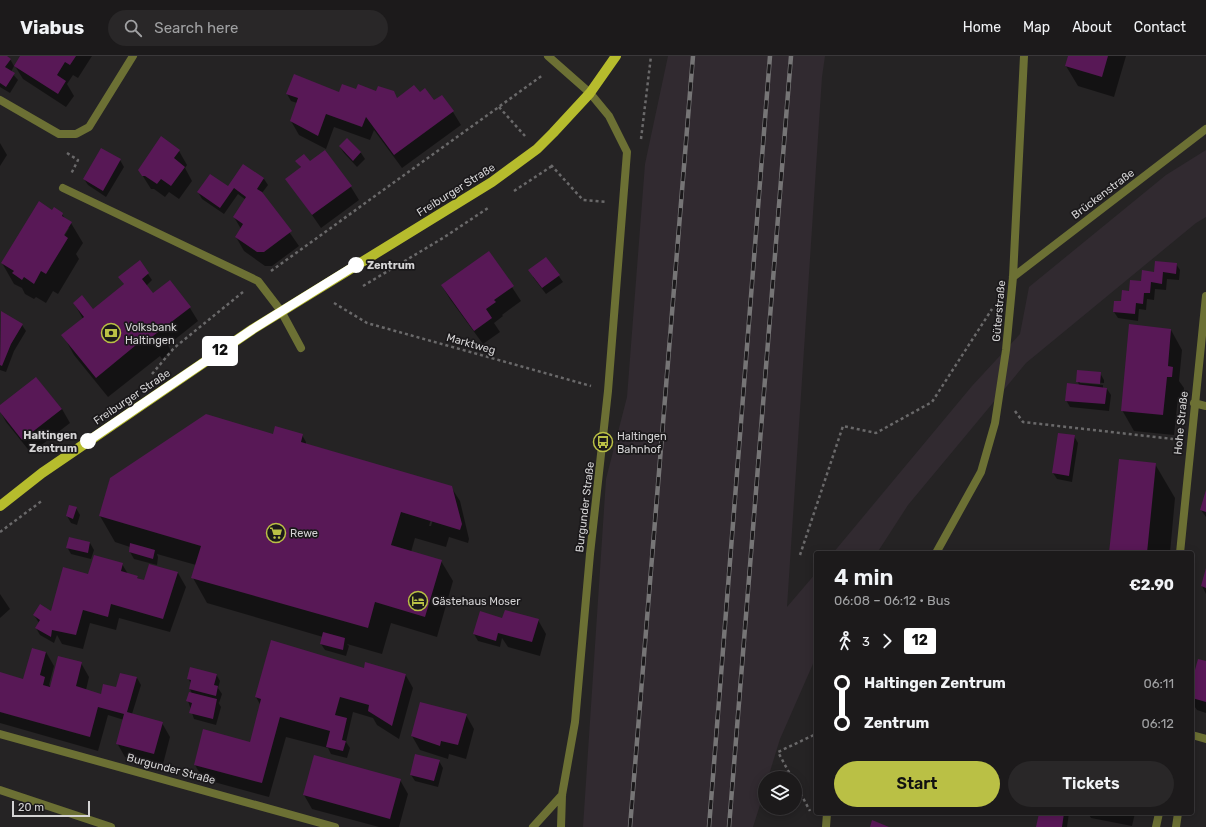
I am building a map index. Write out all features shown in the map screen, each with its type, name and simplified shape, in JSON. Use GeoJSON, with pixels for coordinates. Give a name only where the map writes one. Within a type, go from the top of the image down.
{"type":"FeatureCollection","features":[{"type":"Feature","properties":{"kind":"main road","name":"Freiburger Straße"},"geometry":{"type":"LineString","coordinates":[[0,506],[42,473],[88,441],[281,311],[492,182],[537,149],[590,93],[616,56]]}},
{"type":"Feature","properties":{"kind":"street"},"geometry":{"type":"LineString","coordinates":[[0,100],[59,134],[76,134],[89,127],[133,56]]}},
{"type":"Feature","properties":{"kind":"street","name":"Burgunder Straße"},"geometry":{"type":"LineString","coordinates":[[548,56],[559,64],[590,93],[609,116],[626,152],[608,391],[590,554],[575,722],[562,796],[561,827]]}},
{"type":"Feature","properties":{"kind":"street","name":"Güterstraße"},"geometry":{"type":"LineString","coordinates":[[937,551],[981,472],[996,423],[1006,350],[1013,276],[1024,56]]}},
{"type":"Feature","properties":{"kind":"street","name":"Brückenstraße"},"geometry":{"type":"LineString","coordinates":[[1013,276],[1206,129]]}},
{"type":"Feature","properties":{"kind":"street"},"geometry":{"type":"LineString","coordinates":[[63,188],[258,281],[281,311],[301,348]]}},
{"type":"Feature","properties":{"kind":"street","name":"Hohe Straße"},"geometry":{"type":"LineString","coordinates":[[1180,551],[1190,440],[1206,296]]}},
{"type":"Feature","properties":{"kind":"street"},"geometry":{"type":"LineString","coordinates":[[1194,403],[1206,406]]}},
{"type":"Feature","properties":{"kind":"street","name":"Burgunder Straße"},"geometry":{"type":"LineString","coordinates":[[0,734],[336,827]]}},
{"type":"Feature","properties":{"kind":"street"},"geometry":{"type":"LineString","coordinates":[[1194,736],[1206,739]]}},
{"type":"Feature","properties":{"kind":"street"},"geometry":{"type":"LineString","coordinates":[[0,790],[111,827]]}},
{"type":"Feature","properties":{"kind":"street"},"geometry":{"type":"LineString","coordinates":[[533,827],[562,796]]}},
{"type":"Feature","properties":{"kind":"street"},"geometry":{"type":"LineString","coordinates":[[826,827],[827,815]]}},
{"type":"Feature","properties":{"kind":"street"},"geometry":{"type":"LineString","coordinates":[[1156,827],[1159,815]]}},
{"type":"Feature","properties":{"kind":"street"},"geometry":{"type":"LineString","coordinates":[[1176,827],[1178,815]]}},
{"type":"Feature","properties":{"kind":"path"},"geometry":{"type":"LineString","coordinates":[[626,152],[640,148],[651,56]]}},
{"type":"Feature","properties":{"kind":"path"},"geometry":{"type":"LineString","coordinates":[[149,377],[174,348],[258,281],[559,64]]}},
{"type":"Feature","properties":{"kind":"path"},"geometry":{"type":"LineString","coordinates":[[499,107],[583,200],[623,203]]}},
{"type":"Feature","properties":{"kind":"path"},"geometry":{"type":"LineString","coordinates":[[514,192],[552,166]]}},
{"type":"Feature","properties":{"kind":"path"},"geometry":{"type":"LineString","coordinates":[[361,287],[443,238],[494,204]]}},
{"type":"Feature","properties":{"kind":"path"},"geometry":{"type":"LineString","coordinates":[[328,306],[340,299]]}},
{"type":"Feature","properties":{"kind":"path","name":"Marktweg"},"geometry":{"type":"LineString","coordinates":[[334,303],[367,323],[608,391]]}},
{"type":"Feature","properties":{"kind":"path"},"geometry":{"type":"LineString","coordinates":[[800,555],[843,426],[876,433],[932,402],[996,303]]}},
{"type":"Feature","properties":{"kind":"path"},"geometry":{"type":"LineString","coordinates":[[1000,388],[1023,422],[1190,440]]}},
{"type":"Feature","properties":{"kind":"path"},"geometry":{"type":"LineString","coordinates":[[0,532],[43,500]]}},
{"type":"Feature","properties":{"kind":"path"},"geometry":{"type":"LineString","coordinates":[[788,771],[778,752],[814,735]]}},
{"type":"Feature","properties":{"kind":"path"},"geometry":{"type":"LineString","coordinates":[[802,796],[812,814]]}},
{"type":"Feature","properties":{"kind":"shaded area"},"geometry":{"type":"Polygon","coordinates":[[[668,56],[825,56],[822,77],[787,607],[814,575],[814,662],[780,739],[770,771],[758,771],[758,811],[753,827],[583,827],[606,479],[627,397],[645,164],[668,56]]]}},
{"type":"Feature","properties":{"kind":"shaded area"},"geometry":{"type":"Polygon","coordinates":[[[1206,150],[1206,217],[1196,223],[1026,363],[908,505],[878,551],[835,551],[972,386],[1020,334],[1029,287],[1166,175],[1206,150]]]}},
{"type":"Feature","properties":{"kind":"building"},"geometry":{"type":"Polygon","coordinates":[[[0,56],[7,56],[11,59],[5,67],[15,73],[6,87],[0,83],[0,56]]]}},
{"type":"Feature","properties":{"kind":"building"},"geometry":{"type":"Polygon","coordinates":[[[20,56],[76,56],[70,65],[65,62],[57,75],[66,81],[58,94],[14,66],[20,56]]]}},
{"type":"Feature","properties":{"kind":"building"},"geometry":{"type":"Polygon","coordinates":[[[1068,56],[1108,56],[1102,77],[1065,66],[1068,56]]]}},
{"type":"Feature","properties":{"kind":"building"},"geometry":{"type":"Polygon","coordinates":[[[294,74],[339,92],[342,84],[356,89],[358,84],[376,91],[378,86],[394,91],[397,98],[414,85],[420,92],[425,88],[434,100],[442,95],[454,111],[394,155],[366,117],[362,127],[326,114],[318,136],[290,121],[298,98],[286,94],[294,74]]]}},
{"type":"Feature","properties":{"kind":"building"},"geometry":{"type":"Polygon","coordinates":[[[161,136],[180,150],[174,158],[185,167],[171,186],[161,179],[157,184],[145,176],[142,176],[138,170],[161,136]]]}},
{"type":"Feature","properties":{"kind":"building"},"geometry":{"type":"Polygon","coordinates":[[[347,138],[361,152],[353,161],[339,146],[347,138]]]}},
{"type":"Feature","properties":{"kind":"building"},"geometry":{"type":"Polygon","coordinates":[[[101,148],[121,159],[103,191],[83,179],[101,148]]]}},
{"type":"Feature","properties":{"kind":"building"},"geometry":{"type":"Polygon","coordinates":[[[325,150],[352,186],[312,215],[285,179],[301,167],[295,161],[304,154],[310,161],[325,150]]]}},
{"type":"Feature","properties":{"kind":"building"},"geometry":{"type":"Polygon","coordinates":[[[243,164],[264,178],[257,189],[262,192],[292,231],[264,252],[257,252],[235,237],[243,224],[233,217],[246,197],[234,188],[220,208],[197,192],[210,174],[228,186],[243,164]]]}},
{"type":"Feature","properties":{"kind":"building"},"geometry":{"type":"Polygon","coordinates":[[[39,201],[52,210],[54,207],[63,213],[62,216],[72,222],[64,235],[68,238],[46,274],[41,271],[34,284],[24,277],[22,280],[12,273],[14,271],[1,263],[39,201]]]}},
{"type":"Feature","properties":{"kind":"building"},"geometry":{"type":"Polygon","coordinates":[[[489,251],[514,286],[494,300],[496,302],[486,309],[492,318],[474,331],[441,285],[489,251]]]}},
{"type":"Feature","properties":{"kind":"building"},"geometry":{"type":"Polygon","coordinates":[[[546,257],[560,275],[542,288],[528,270],[546,257]]]}},
{"type":"Feature","properties":{"kind":"building","name":"Volksbank Haltingen"},"geometry":{"type":"Polygon","coordinates":[[[140,260],[149,273],[142,279],[153,293],[170,280],[191,307],[149,339],[147,336],[96,378],[61,335],[84,317],[73,303],[82,295],[93,309],[124,284],[118,277],[140,260]]]}},
{"type":"Feature","properties":{"kind":"building"},"geometry":{"type":"Polygon","coordinates":[[[1155,261],[1177,263],[1176,274],[1163,272],[1162,284],[1151,282],[1150,293],[1144,293],[1143,304],[1136,303],[1135,314],[1113,312],[1114,301],[1121,301],[1122,290],[1129,291],[1130,280],[1141,281],[1142,270],[1154,272],[1155,261]]]}},
{"type":"Feature","properties":{"kind":"building"},"geometry":{"type":"Polygon","coordinates":[[[1,311],[23,324],[11,344],[2,366],[0,365],[1,311]]]}},
{"type":"Feature","properties":{"kind":"building"},"geometry":{"type":"Polygon","coordinates":[[[1129,324],[1171,329],[1168,366],[1173,367],[1172,377],[1167,377],[1163,415],[1121,411],[1129,324]]]}},
{"type":"Feature","properties":{"kind":"building"},"geometry":{"type":"Polygon","coordinates":[[[1077,370],[1101,372],[1100,384],[1076,382],[1077,370]]]}},
{"type":"Feature","properties":{"kind":"building"},"geometry":{"type":"Polygon","coordinates":[[[36,377],[62,409],[22,440],[0,412],[0,405],[36,377]]]}},
{"type":"Feature","properties":{"kind":"building"},"geometry":{"type":"Polygon","coordinates":[[[1067,383],[1107,388],[1105,404],[1065,401],[1067,383]]]}},
{"type":"Feature","properties":{"kind":"building","name":"Rewe"},"geometry":{"type":"Polygon","coordinates":[[[206,414],[273,434],[275,426],[303,434],[301,442],[452,486],[462,524],[460,530],[401,512],[391,545],[442,560],[425,617],[375,602],[368,628],[191,578],[201,546],[99,516],[110,478],[206,414]]]}},
{"type":"Feature","properties":{"kind":"building"},"geometry":{"type":"Polygon","coordinates":[[[1058,433],[1075,435],[1069,476],[1052,473],[1058,433]]]}},
{"type":"Feature","properties":{"kind":"building"},"geometry":{"type":"Polygon","coordinates":[[[1119,459],[1156,463],[1147,551],[1109,551],[1119,459]]]}},
{"type":"Feature","properties":{"kind":"building"},"geometry":{"type":"Polygon","coordinates":[[[1206,490],[1206,512],[1200,510],[1206,490]]]}},
{"type":"Feature","properties":{"kind":"building"},"geometry":{"type":"Polygon","coordinates":[[[69,505],[77,507],[73,519],[66,516],[69,505]]]}},
{"type":"Feature","properties":{"kind":"building"},"geometry":{"type":"Polygon","coordinates":[[[69,537],[90,542],[88,553],[66,548],[69,537]]]}},
{"type":"Feature","properties":{"kind":"building"},"geometry":{"type":"Polygon","coordinates":[[[130,543],[155,550],[153,559],[129,552],[130,543]]]}},
{"type":"Feature","properties":{"kind":"building"},"geometry":{"type":"Polygon","coordinates":[[[94,555],[123,563],[121,571],[138,576],[137,578],[144,580],[149,564],[178,572],[163,619],[111,604],[108,617],[83,610],[76,635],[52,630],[51,637],[35,628],[40,620],[33,615],[40,604],[51,611],[63,567],[88,574],[94,555]]]}},
{"type":"Feature","properties":{"kind":"building"},"geometry":{"type":"Polygon","coordinates":[[[1206,568],[1206,588],[1201,586],[1206,568]]]}},
{"type":"Feature","properties":{"kind":"building"},"geometry":{"type":"Polygon","coordinates":[[[505,610],[539,619],[532,642],[498,633],[496,641],[473,634],[480,611],[502,618],[505,610]]]}},
{"type":"Feature","properties":{"kind":"building"},"geometry":{"type":"Polygon","coordinates":[[[323,632],[345,638],[343,650],[320,644],[323,632]]]}},
{"type":"Feature","properties":{"kind":"building"},"geometry":{"type":"Polygon","coordinates":[[[271,640],[364,668],[365,662],[406,674],[392,726],[368,711],[369,705],[340,697],[335,715],[347,718],[342,740],[346,741],[343,751],[326,747],[330,731],[280,717],[262,783],[194,765],[203,729],[250,742],[261,699],[255,697],[271,640]]]}},
{"type":"Feature","properties":{"kind":"building"},"geometry":{"type":"Polygon","coordinates":[[[32,648],[46,652],[40,675],[45,677],[43,685],[50,687],[58,656],[82,662],[76,686],[101,694],[103,684],[116,687],[120,673],[137,677],[127,712],[163,722],[154,754],[116,744],[124,714],[98,707],[90,737],[0,712],[0,672],[23,679],[32,648]]]}},
{"type":"Feature","properties":{"kind":"building"},"geometry":{"type":"Polygon","coordinates":[[[1198,659],[1206,661],[1206,702],[1194,699],[1194,674],[1198,659]]]}},
{"type":"Feature","properties":{"kind":"building"},"geometry":{"type":"Polygon","coordinates":[[[190,667],[217,674],[214,685],[218,686],[216,696],[189,689],[191,680],[187,679],[190,667]]]}},
{"type":"Feature","properties":{"kind":"building"},"geometry":{"type":"Polygon","coordinates":[[[189,692],[217,699],[213,719],[189,713],[192,703],[186,701],[189,692]]]}},
{"type":"Feature","properties":{"kind":"building"},"geometry":{"type":"Polygon","coordinates":[[[420,702],[467,714],[458,745],[441,741],[440,746],[411,736],[420,702]]]}},
{"type":"Feature","properties":{"kind":"building"},"geometry":{"type":"Polygon","coordinates":[[[415,754],[440,760],[434,781],[410,775],[415,754]]]}},
{"type":"Feature","properties":{"kind":"building"},"geometry":{"type":"Polygon","coordinates":[[[314,755],[401,779],[390,819],[303,795],[314,755]]]}},
{"type":"Feature","properties":{"kind":"building"},"geometry":{"type":"Polygon","coordinates":[[[1039,815],[1064,815],[1062,827],[1036,827],[1039,815]]]}},
{"type":"Feature","properties":{"kind":"building"},"geometry":{"type":"Polygon","coordinates":[[[872,820],[889,827],[870,827],[872,820]]]}},
{"type":"Feature","properties":{"kind":"railway"},"geometry":{"type":"LineString","coordinates":[[630,827],[693,56]]}},
{"type":"Feature","properties":{"kind":"railway"},"geometry":{"type":"LineString","coordinates":[[709,827],[770,56]]}},
{"type":"Feature","properties":{"kind":"railway"},"geometry":{"type":"LineString","coordinates":[[729,827],[791,56]]}},
{"type":"Feature","properties":{"kind":"bus line","name":"12"},"geometry":{"type":"LineString","coordinates":[[88,441],[253,329],[356,265]]}},
{"type":"Feature","properties":{"kind":"place","name":"Zentrum"},"geometry":{"type":"Point","coordinates":[356,265]}},
{"type":"Feature","properties":{"kind":"place","name":"Volksbank Haltingen"},"geometry":{"type":"Point","coordinates":[111,333]}},
{"type":"Feature","properties":{"kind":"place","name":"Haltingen Zentrum"},"geometry":{"type":"Point","coordinates":[88,441]}},
{"type":"Feature","properties":{"kind":"place","name":"Haltingen Bahnhof"},"geometry":{"type":"Point","coordinates":[603,442]}},
{"type":"Feature","properties":{"kind":"place","name":"Rewe"},"geometry":{"type":"Point","coordinates":[276,533]}},
{"type":"Feature","properties":{"kind":"place","name":"Gästehaus Moser"},"geometry":{"type":"Point","coordinates":[418,601]}}]}
